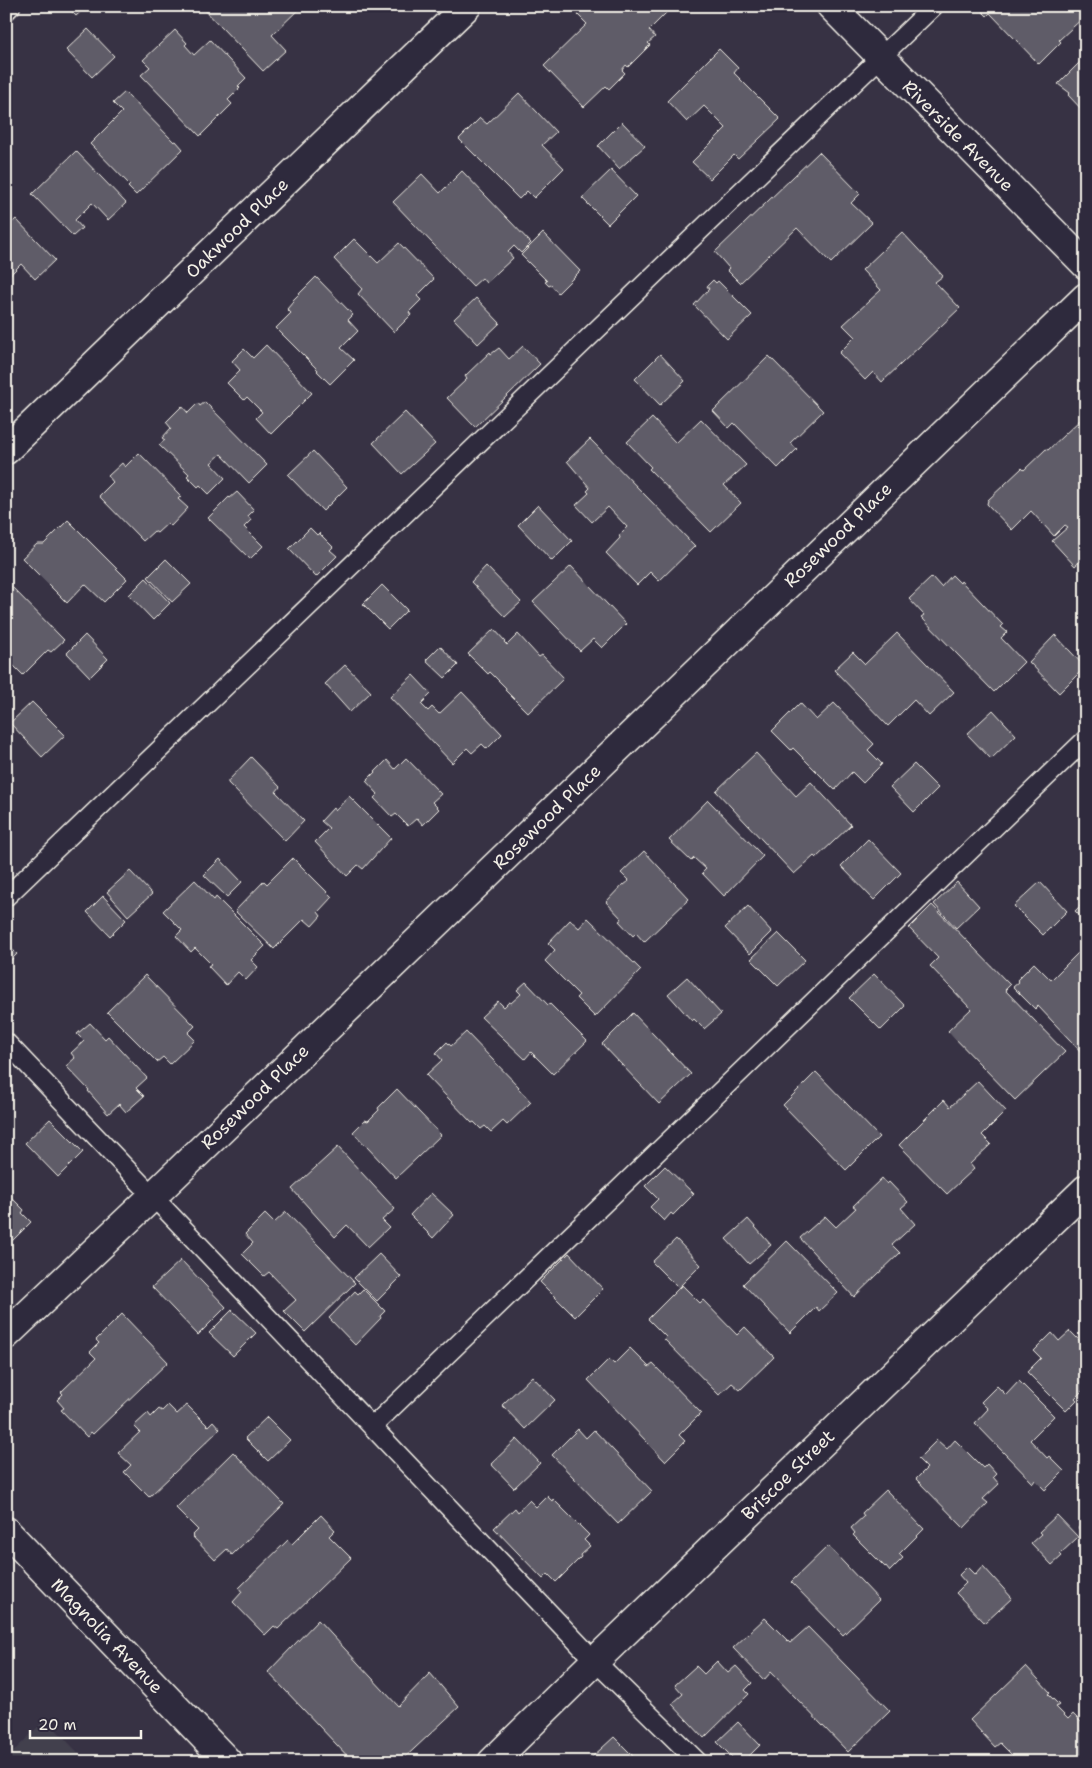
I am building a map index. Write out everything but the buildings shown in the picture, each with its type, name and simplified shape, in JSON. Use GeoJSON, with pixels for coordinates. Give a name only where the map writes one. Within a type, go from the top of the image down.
{"type":"FeatureCollection","features":[{"type":"Feature","properties":{"kind":"street","name":"Oakwood Place"},"geometry":{"type":"LineString","coordinates":[[6,450],[467,6]]}},
{"type":"Feature","properties":{"kind":"street","name":"Riverside Avenue"},"geometry":{"type":"LineString","coordinates":[[831,6],[880,58],[1086,265]]}},
{"type":"Feature","properties":{"kind":"street","name":"Rosewood Place"},"geometry":{"type":"LineString","coordinates":[[6,1335],[153,1196],[1086,297]]}},
{"type":"Feature","properties":{"kind":"street","name":"Briscoe Street"},"geometry":{"type":"LineString","coordinates":[[492,1762],[1086,1189]]}},
{"type":"Feature","properties":{"kind":"street","name":"Magnolia Avenue"},"geometry":{"type":"LineString","coordinates":[[6,1531],[228,1762]]}},
{"type":"Feature","properties":{"kind":"lane"},"geometry":{"type":"LineString","coordinates":[[6,11],[11,6]]}},
{"type":"Feature","properties":{"kind":"lane"},"geometry":{"type":"LineString","coordinates":[[6,896],[934,6]]}},
{"type":"Feature","properties":{"kind":"lane"},"geometry":{"type":"LineString","coordinates":[[373,1426],[1086,739]]}},
{"type":"Feature","properties":{"kind":"lane"},"geometry":{"type":"LineString","coordinates":[[6,1042],[595,1661],[698,1762]]}},
{"type":"Feature","properties":{"kind":"shaded area"},"geometry":{"type":"Polygon","coordinates":[[[46,1719],[87,1762],[6,1762],[6,1759],[46,1719]]]}}]}
